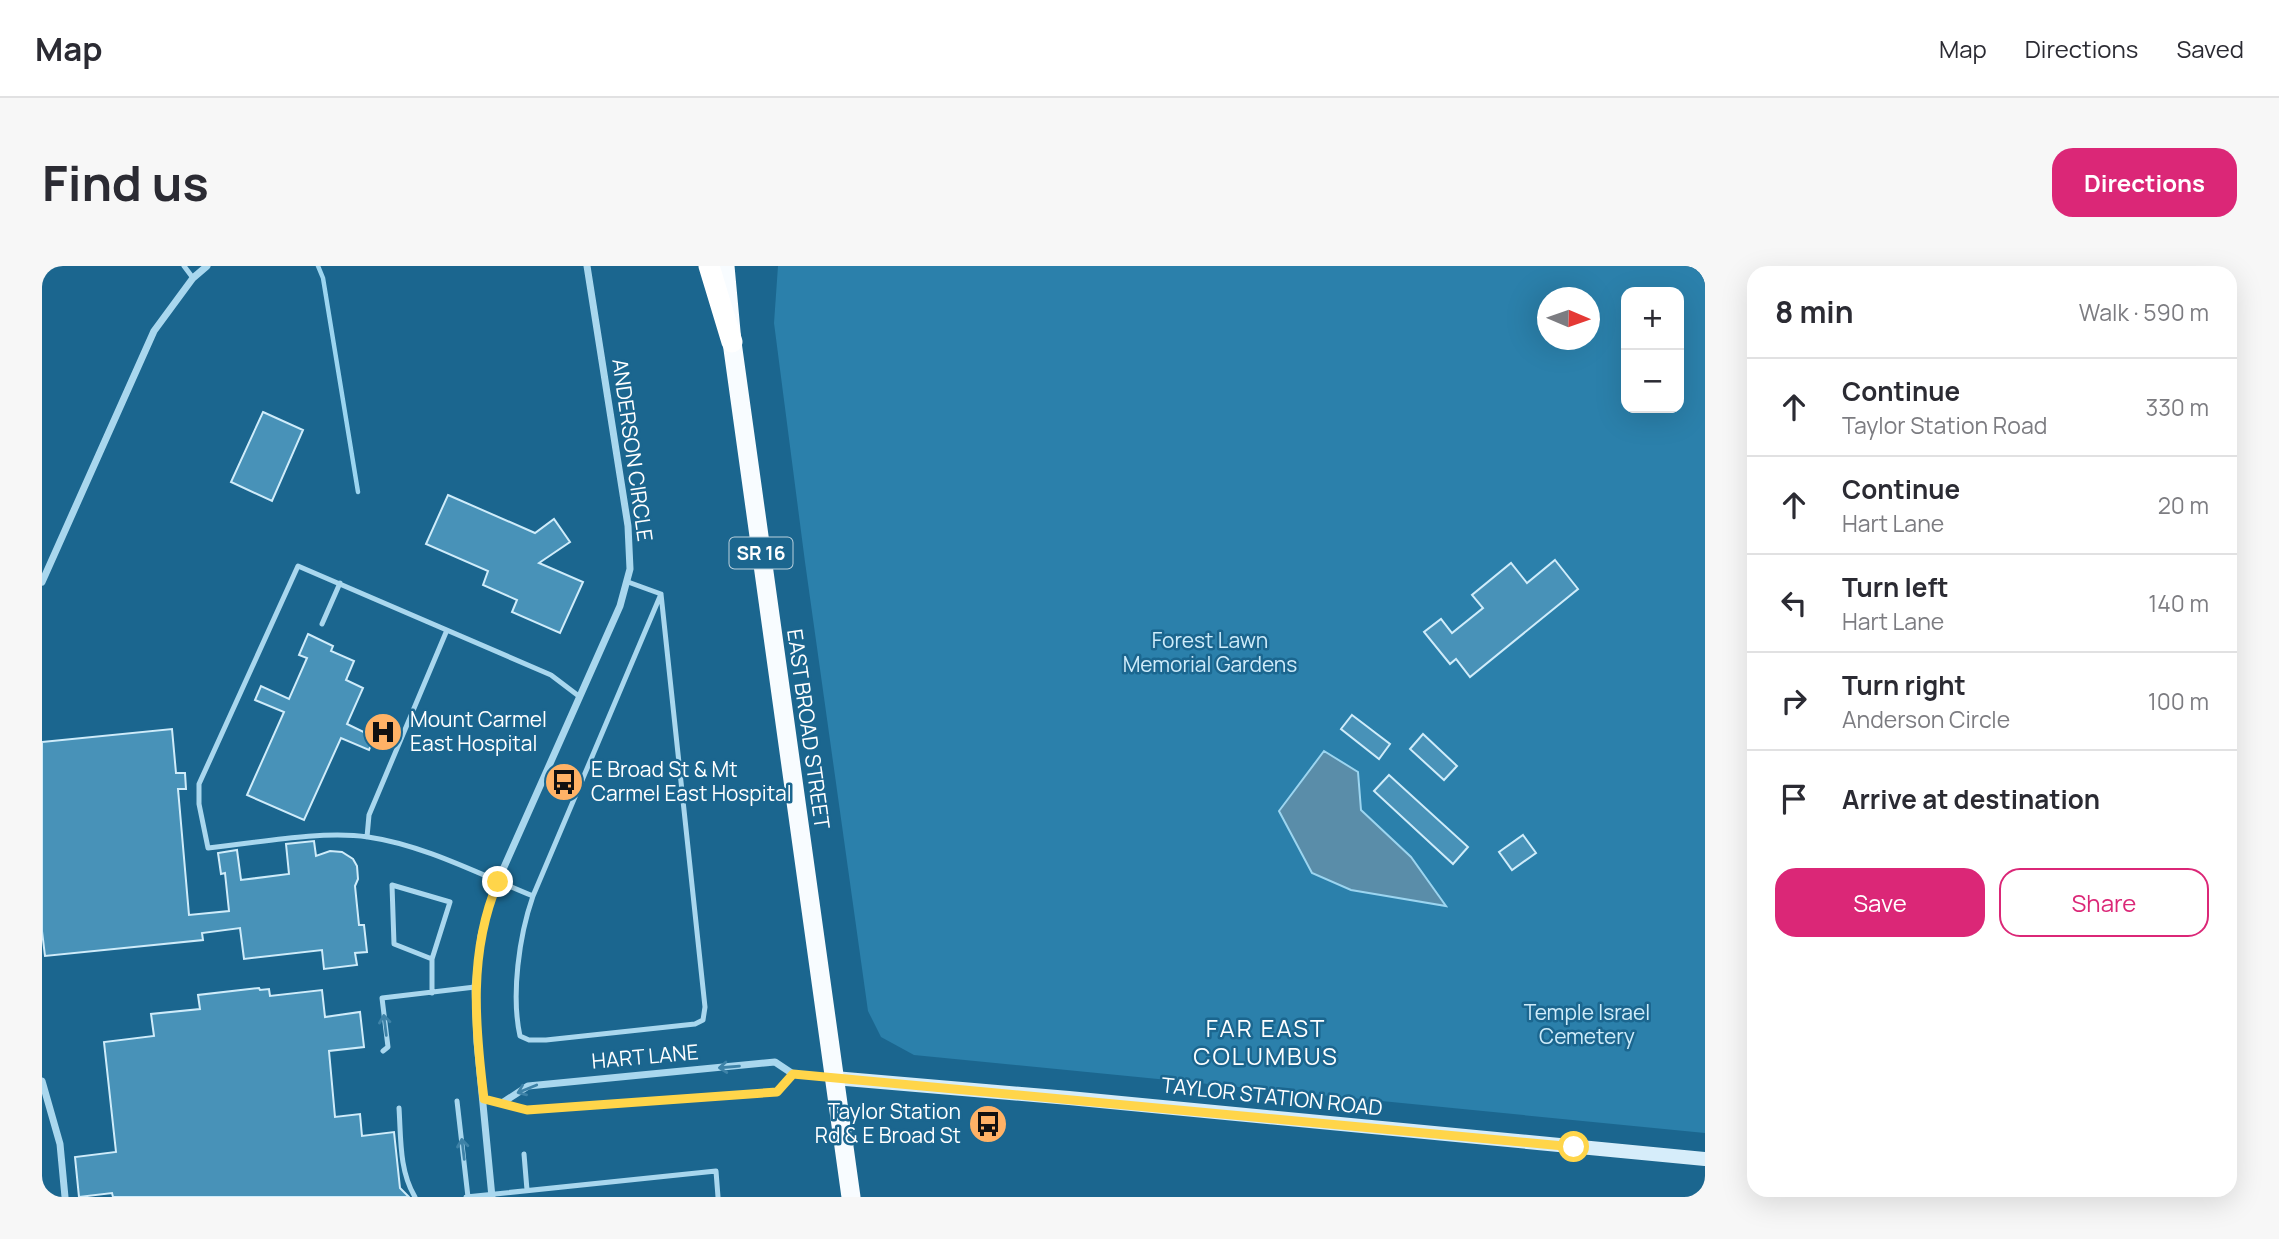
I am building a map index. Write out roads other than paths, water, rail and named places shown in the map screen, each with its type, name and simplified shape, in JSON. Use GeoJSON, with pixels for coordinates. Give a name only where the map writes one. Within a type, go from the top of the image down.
{"type":"FeatureCollection","features":[{"type":"Feature","properties":{"kind":"highway"},"geometry":{"type":"LineString","coordinates":[[709,266],[732,342]]}},
{"type":"Feature","properties":{"kind":"highway","name":"EAST BROAD STREET"},"geometry":{"type":"LineString","coordinates":[[725,266],[732,342],[850,1197]]}},
{"type":"Feature","properties":{"kind":"main road","name":"TAYLOR STATION ROAD"},"geometry":{"type":"LineString","coordinates":[[834,1078],[1705,1159]]}},
{"type":"Feature","properties":{"kind":"street"},"geometry":{"type":"LineString","coordinates":[[42,582],[154,331],[193,278],[207,266]]}},
{"type":"Feature","properties":{"kind":"street","name":"ANDERSON CIRCLE"},"geometry":{"type":"LineString","coordinates":[[492,1195],[477,1042],[475,987],[481,936],[498,882],[620,606],[628,582],[628,526],[587,266]]}},
{"type":"Feature","properties":{"kind":"street","name":"HART LANE"},"geometry":{"type":"LineString","coordinates":[[502,1103],[528,1086],[775,1062],[793,1074],[834,1078]]}},
{"type":"Feature","properties":{"kind":"street","name":"HART LANE"},"geometry":{"type":"LineString","coordinates":[[484,1099],[527,1110],[777,1092],[793,1074]]}},
{"type":"Feature","properties":{"kind":"street"},"geometry":{"type":"LineString","coordinates":[[42,1081],[60,1144],[65,1197]]}},
{"type":"Feature","properties":{"kind":"lane"},"geometry":{"type":"LineString","coordinates":[[184,266],[193,278]]}},
{"type":"Feature","properties":{"kind":"lane"},"geometry":{"type":"LineString","coordinates":[[533,896],[407,845],[367,836],[335,835],[208,848],[199,804],[199,784],[298,566],[551,675],[580,697]]}},
{"type":"Feature","properties":{"kind":"lane"},"geometry":{"type":"LineString","coordinates":[[628,582],[661,594]]}},
{"type":"Feature","properties":{"kind":"lane"},"geometry":{"type":"LineString","coordinates":[[322,624],[340,583]]}},
{"type":"Feature","properties":{"kind":"lane"},"geometry":{"type":"LineString","coordinates":[[661,594],[704,996],[703,1020],[695,1024],[528,1040],[520,1036],[517,1022],[518,964],[528,910],[661,594]]}},
{"type":"Feature","properties":{"kind":"lane"},"geometry":{"type":"LineString","coordinates":[[367,836],[369,815],[447,630]]}},
{"type":"Feature","properties":{"kind":"lane"},"geometry":{"type":"LineString","coordinates":[[432,959],[394,944],[392,885],[450,902],[432,959],[432,993]]}},
{"type":"Feature","properties":{"kind":"lane"},"geometry":{"type":"LineString","coordinates":[[383,1051],[388,1047],[382,998],[475,987]]}},
{"type":"Feature","properties":{"kind":"lane"},"geometry":{"type":"LineString","coordinates":[[457,1101],[467,1197],[716,1171],[718,1197]]}},
{"type":"Feature","properties":{"kind":"lane"},"geometry":{"type":"LineString","coordinates":[[399,1108],[401,1150],[407,1185],[415,1197]]}},
{"type":"Feature","properties":{"kind":"lane"},"geometry":{"type":"LineString","coordinates":[[524,1154],[527,1190]]}},
{"type":"Feature","properties":{"kind":"waterway"},"geometry":{"type":"LineString","coordinates":[[318,266],[323,278],[358,492]]}},
{"type":"Feature","properties":{"kind":"place","name":"Mount Carmel East Hospital"},"geometry":{"type":"Point","coordinates":[383,732]}},
{"type":"Feature","properties":{"kind":"place","name":"E Broad St & Mt Carmel East Hospital"},"geometry":{"type":"Point","coordinates":[564,782]}},
{"type":"Feature","properties":{"kind":"place","name":"Taylor Station Rd & E Broad St"},"geometry":{"type":"Point","coordinates":[988,1124]}},
{"type":"Feature","properties":{"kind":"district","name":"FAR EAST COLUMBUS"},"geometry":{"type":"Point","coordinates":[1266,1043]}},
{"type":"Feature","properties":{"kind":"park label","name":"Forest Lawn Memorial Gardens"},"geometry":{"type":"Point","coordinates":[1210,653]}},
{"type":"Feature","properties":{"kind":"park label","name":"Temple Israel Cemetery"},"geometry":{"type":"Point","coordinates":[1587,1025]}}]}
